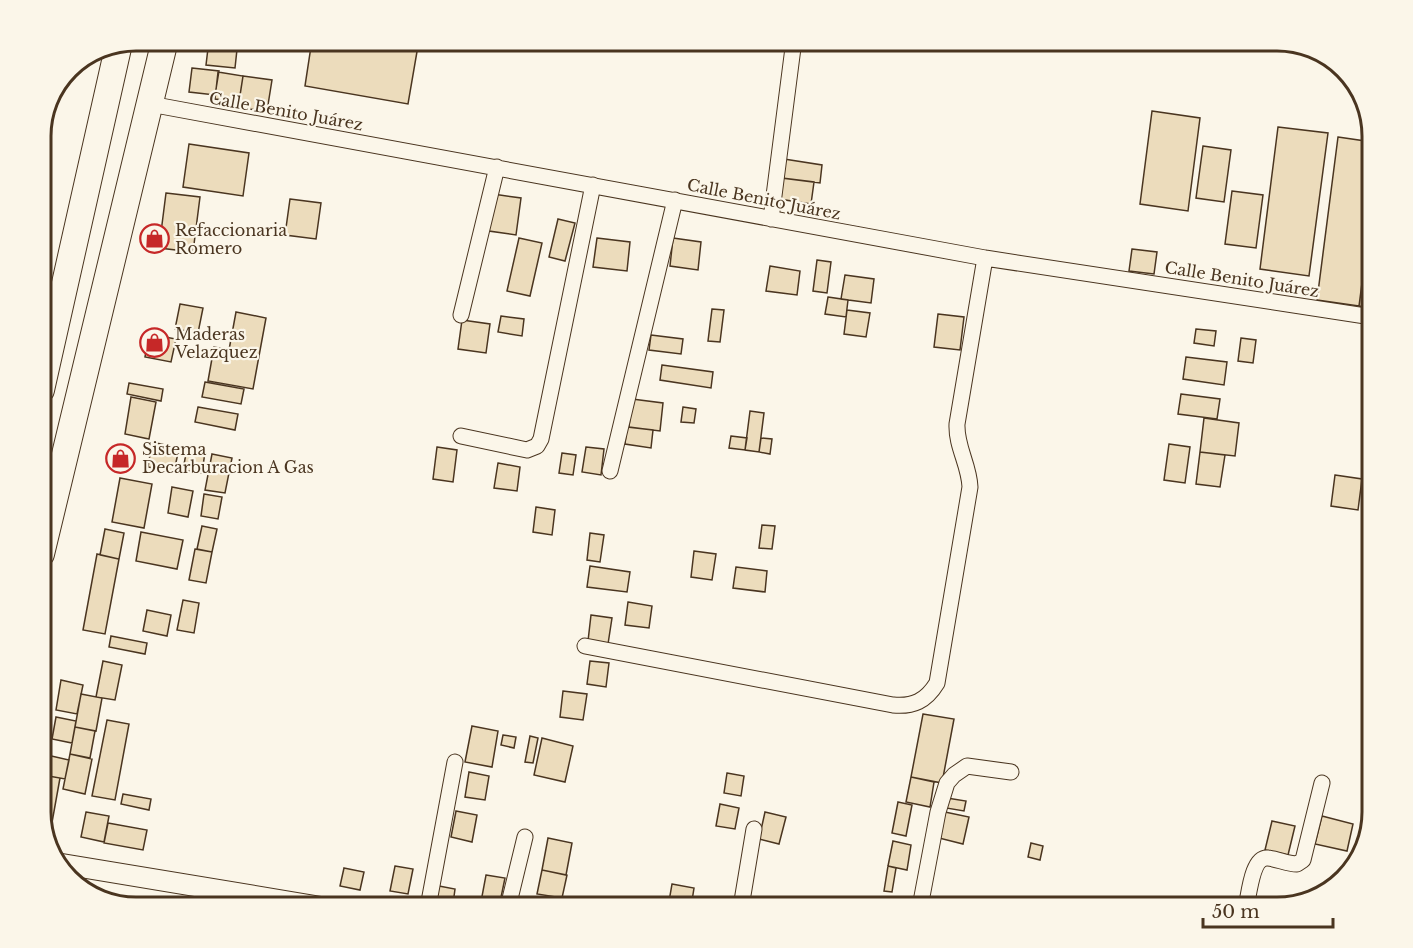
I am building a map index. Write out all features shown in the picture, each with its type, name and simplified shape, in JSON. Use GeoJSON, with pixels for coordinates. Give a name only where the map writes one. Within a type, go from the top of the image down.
{"type":"FeatureCollection","features":[{"type":"Feature","properties":{"kind":"main road"},"geometry":{"type":"LineString","coordinates":[[51,513],[162,51]]}},
{"type":"Feature","properties":{"kind":"main road"},"geometry":{"type":"LineString","coordinates":[[51,307],[117,53]]}},
{"type":"Feature","properties":{"kind":"street"},"geometry":{"type":"LineString","coordinates":[[771,219],[793,51]]}},
{"type":"Feature","properties":{"kind":"street","name":"Calle Benito Juárez"},"geometry":{"type":"LineString","coordinates":[[150,104],[985,258],[1362,315]]}},
{"type":"Feature","properties":{"kind":"street"},"geometry":{"type":"LineString","coordinates":[[461,315],[497,167]]}},
{"type":"Feature","properties":{"kind":"street"},"geometry":{"type":"LineString","coordinates":[[461,436],[527,450],[537,446],[541,439],[593,185]]}},
{"type":"Feature","properties":{"kind":"street"},"geometry":{"type":"LineString","coordinates":[[610,471],[675,200]]}},
{"type":"Feature","properties":{"kind":"street"},"geometry":{"type":"LineString","coordinates":[[585,646],[893,705],[905,706],[918,703],[926,698],[937,683],[970,486],[958,443],[957,430],[985,258]]}},
{"type":"Feature","properties":{"kind":"street"},"geometry":{"type":"LineString","coordinates":[[430,897],[455,762]]}},
{"type":"Feature","properties":{"kind":"street"},"geometry":{"type":"LineString","coordinates":[[922,897],[938,812],[947,783],[967,766],[1011,772]]}},
{"type":"Feature","properties":{"kind":"street"},"geometry":{"type":"LineString","coordinates":[[1248,897],[1255,866],[1260,860],[1268,858],[1297,864],[1304,860],[1322,783]]}},
{"type":"Feature","properties":{"kind":"street"},"geometry":{"type":"LineString","coordinates":[[743,897],[754,829]]}},
{"type":"Feature","properties":{"kind":"street"},"geometry":{"type":"LineString","coordinates":[[511,897],[525,837]]}},
{"type":"Feature","properties":{"kind":"street"},"geometry":{"type":"LineString","coordinates":[[69,865],[256,897]]}},
{"type":"Feature","properties":{"kind":"building"},"geometry":{"type":"Polygon","coordinates":[[[208,51],[237,51],[235,68],[206,65],[208,51]]]}},
{"type":"Feature","properties":{"kind":"building"},"geometry":{"type":"Polygon","coordinates":[[[310,51],[417,51],[408,104],[305,86],[310,51]]]}},
{"type":"Feature","properties":{"kind":"building"},"geometry":{"type":"Polygon","coordinates":[[[192,68],[219,71],[215,95],[189,92],[192,68]]]}},
{"type":"Feature","properties":{"kind":"building"},"geometry":{"type":"Polygon","coordinates":[[[218,72],[243,76],[239,102],[215,99],[218,72]]]}},
{"type":"Feature","properties":{"kind":"building"},"geometry":{"type":"Polygon","coordinates":[[[243,76],[272,80],[267,111],[238,108],[243,76]]]}},
{"type":"Feature","properties":{"kind":"building"},"geometry":{"type":"Polygon","coordinates":[[[1152,111],[1200,118],[1188,211],[1140,204],[1152,111]]]}},
{"type":"Feature","properties":{"kind":"building"},"geometry":{"type":"Polygon","coordinates":[[[1278,127],[1328,133],[1309,276],[1260,269],[1278,127]]]}},
{"type":"Feature","properties":{"kind":"building"},"geometry":{"type":"Polygon","coordinates":[[[1338,137],[1362,141],[1362,283],[1359,306],[1317,300],[1338,137]]]}},
{"type":"Feature","properties":{"kind":"building"},"geometry":{"type":"Polygon","coordinates":[[[189,144],[249,153],[243,196],[183,187],[189,144]]]}},
{"type":"Feature","properties":{"kind":"building"},"geometry":{"type":"Polygon","coordinates":[[[1203,146],[1231,150],[1224,202],[1196,198],[1203,146]]]}},
{"type":"Feature","properties":{"kind":"building"},"geometry":{"type":"Polygon","coordinates":[[[784,159],[822,165],[820,183],[782,178],[784,159]]]}},
{"type":"Feature","properties":{"kind":"building"},"geometry":{"type":"Polygon","coordinates":[[[782,178],[814,182],[811,204],[779,199],[782,178]]]}},
{"type":"Feature","properties":{"kind":"building"},"geometry":{"type":"Polygon","coordinates":[[[1232,191],[1263,195],[1256,248],[1225,244],[1232,191]]]}},
{"type":"Feature","properties":{"kind":"building"},"geometry":{"type":"Polygon","coordinates":[[[166,193],[200,197],[193,252],[159,248],[166,193]]]}},
{"type":"Feature","properties":{"kind":"building"},"geometry":{"type":"Polygon","coordinates":[[[493,194],[521,198],[516,235],[489,231],[493,194]]]}},
{"type":"Feature","properties":{"kind":"building"},"geometry":{"type":"Polygon","coordinates":[[[290,199],[321,203],[316,239],[285,235],[290,199]]]}},
{"type":"Feature","properties":{"kind":"building"},"geometry":{"type":"Polygon","coordinates":[[[558,219],[575,223],[565,261],[549,257],[558,219]]]}},
{"type":"Feature","properties":{"kind":"building"},"geometry":{"type":"Polygon","coordinates":[[[519,238],[542,243],[530,296],[507,291],[519,238]]]}},
{"type":"Feature","properties":{"kind":"building"},"geometry":{"type":"Polygon","coordinates":[[[597,238],[630,242],[627,271],[593,267],[597,238]]]}},
{"type":"Feature","properties":{"kind":"building"},"geometry":{"type":"Polygon","coordinates":[[[673,238],[701,242],[698,270],[670,266],[673,238]]]}},
{"type":"Feature","properties":{"kind":"building"},"geometry":{"type":"Polygon","coordinates":[[[1132,249],[1157,252],[1154,274],[1129,271],[1132,249]]]}},
{"type":"Feature","properties":{"kind":"building"},"geometry":{"type":"Polygon","coordinates":[[[817,260],[831,262],[827,293],[813,291],[817,260]]]}},
{"type":"Feature","properties":{"kind":"building"},"geometry":{"type":"Polygon","coordinates":[[[770,266],[800,271],[797,295],[766,291],[770,266]]]}},
{"type":"Feature","properties":{"kind":"building"},"geometry":{"type":"Polygon","coordinates":[[[845,275],[874,279],[871,303],[841,299],[845,275]]]}},
{"type":"Feature","properties":{"kind":"building"},"geometry":{"type":"Polygon","coordinates":[[[1362,285],[1362,306],[1359,306],[1362,285]]]}},
{"type":"Feature","properties":{"kind":"building"},"geometry":{"type":"Polygon","coordinates":[[[828,297],[848,300],[846,317],[825,314],[828,297]]]}},
{"type":"Feature","properties":{"kind":"building"},"geometry":{"type":"Polygon","coordinates":[[[180,304],[203,308],[198,333],[175,329],[180,304]]]}},
{"type":"Feature","properties":{"kind":"building"},"geometry":{"type":"Polygon","coordinates":[[[712,309],[724,310],[720,342],[708,341],[712,309]]]}},
{"type":"Feature","properties":{"kind":"building"},"geometry":{"type":"Polygon","coordinates":[[[847,310],[870,313],[866,337],[844,334],[847,310]]]}},
{"type":"Feature","properties":{"kind":"building"},"geometry":{"type":"Polygon","coordinates":[[[236,312],[266,318],[259,356],[229,350],[236,312]]]}},
{"type":"Feature","properties":{"kind":"building"},"geometry":{"type":"Polygon","coordinates":[[[938,314],[964,317],[960,350],[934,347],[938,314]]]}},
{"type":"Feature","properties":{"kind":"building"},"geometry":{"type":"Polygon","coordinates":[[[501,316],[524,319],[522,336],[498,332],[501,316]]]}},
{"type":"Feature","properties":{"kind":"building"},"geometry":{"type":"Polygon","coordinates":[[[462,320],[490,324],[486,353],[458,349],[462,320]]]}},
{"type":"Feature","properties":{"kind":"building"},"geometry":{"type":"Polygon","coordinates":[[[1196,329],[1216,331],[1214,346],[1194,343],[1196,329]]]}},
{"type":"Feature","properties":{"kind":"building"},"geometry":{"type":"Polygon","coordinates":[[[149,334],[176,339],[171,362],[145,357],[149,334]]]}},
{"type":"Feature","properties":{"kind":"building"},"geometry":{"type":"Polygon","coordinates":[[[651,335],[683,339],[681,354],[649,350],[651,335]]]}},
{"type":"Feature","properties":{"kind":"building"},"geometry":{"type":"Polygon","coordinates":[[[1241,338],[1256,340],[1253,363],[1238,361],[1241,338]]]}},
{"type":"Feature","properties":{"kind":"building"},"geometry":{"type":"Polygon","coordinates":[[[214,347],[259,356],[253,389],[208,381],[214,347]]]}},
{"type":"Feature","properties":{"kind":"building"},"geometry":{"type":"Polygon","coordinates":[[[1186,357],[1227,362],[1224,385],[1183,379],[1186,357]]]}},
{"type":"Feature","properties":{"kind":"building"},"geometry":{"type":"Polygon","coordinates":[[[662,365],[713,372],[711,388],[660,380],[662,365]]]}},
{"type":"Feature","properties":{"kind":"building"},"geometry":{"type":"Polygon","coordinates":[[[205,382],[244,389],[241,404],[202,397],[205,382]]]}},
{"type":"Feature","properties":{"kind":"building"},"geometry":{"type":"Polygon","coordinates":[[[129,383],[163,389],[161,401],[127,394],[129,383]]]}},
{"type":"Feature","properties":{"kind":"building"},"geometry":{"type":"Polygon","coordinates":[[[1181,394],[1220,399],[1217,419],[1178,414],[1181,394]]]}},
{"type":"Feature","properties":{"kind":"building"},"geometry":{"type":"Polygon","coordinates":[[[131,397],[156,402],[149,439],[125,434],[131,397]]]}},
{"type":"Feature","properties":{"kind":"building"},"geometry":{"type":"Polygon","coordinates":[[[632,399],[663,403],[660,431],[629,427],[632,399]]]}},
{"type":"Feature","properties":{"kind":"building"},"geometry":{"type":"Polygon","coordinates":[[[198,407],[238,414],[235,430],[195,422],[198,407]]]}},
{"type":"Feature","properties":{"kind":"building"},"geometry":{"type":"Polygon","coordinates":[[[683,407],[696,409],[694,423],[681,422],[683,407]]]}},
{"type":"Feature","properties":{"kind":"building"},"geometry":{"type":"Polygon","coordinates":[[[750,411],[764,413],[759,452],[745,450],[750,411]]]}},
{"type":"Feature","properties":{"kind":"building"},"geometry":{"type":"Polygon","coordinates":[[[1204,418],[1239,423],[1235,456],[1200,452],[1204,418]]]}},
{"type":"Feature","properties":{"kind":"building"},"geometry":{"type":"Polygon","coordinates":[[[627,427],[653,430],[651,448],[625,444],[627,427]]]}},
{"type":"Feature","properties":{"kind":"building"},"geometry":{"type":"Polygon","coordinates":[[[731,436],[747,438],[745,450],[729,448],[731,436]]]}},
{"type":"Feature","properties":{"kind":"building"},"geometry":{"type":"Polygon","coordinates":[[[761,438],[772,439],[770,454],[759,452],[761,438]]]}},
{"type":"Feature","properties":{"kind":"building"},"geometry":{"type":"Polygon","coordinates":[[[152,442],[179,448],[174,472],[148,467],[152,442]]]}},
{"type":"Feature","properties":{"kind":"building"},"geometry":{"type":"Polygon","coordinates":[[[1169,444],[1190,447],[1185,483],[1164,480],[1169,444]]]}},
{"type":"Feature","properties":{"kind":"building"},"geometry":{"type":"Polygon","coordinates":[[[437,447],[457,450],[453,482],[433,479],[437,447]]]}},
{"type":"Feature","properties":{"kind":"building"},"geometry":{"type":"Polygon","coordinates":[[[586,447],[604,449],[601,475],[582,472],[586,447]]]}},
{"type":"Feature","properties":{"kind":"building"},"geometry":{"type":"Polygon","coordinates":[[[187,448],[205,452],[202,473],[183,470],[187,448]]]}},
{"type":"Feature","properties":{"kind":"building"},"geometry":{"type":"Polygon","coordinates":[[[1200,452],[1225,455],[1220,487],[1196,484],[1200,452]]]}},
{"type":"Feature","properties":{"kind":"building"},"geometry":{"type":"Polygon","coordinates":[[[562,453],[576,455],[573,475],[559,473],[562,453]]]}},
{"type":"Feature","properties":{"kind":"building"},"geometry":{"type":"Polygon","coordinates":[[[212,454],[232,458],[225,493],[205,490],[212,454]]]}},
{"type":"Feature","properties":{"kind":"building"},"geometry":{"type":"Polygon","coordinates":[[[498,463],[520,467],[517,491],[494,488],[498,463]]]}},
{"type":"Feature","properties":{"kind":"building"},"geometry":{"type":"Polygon","coordinates":[[[1335,475],[1362,479],[1358,510],[1331,506],[1335,475]]]}},
{"type":"Feature","properties":{"kind":"building"},"geometry":{"type":"Polygon","coordinates":[[[120,478],[152,484],[144,528],[112,522],[120,478]]]}},
{"type":"Feature","properties":{"kind":"building"},"geometry":{"type":"Polygon","coordinates":[[[172,487],[193,491],[188,517],[168,513],[172,487]]]}},
{"type":"Feature","properties":{"kind":"building"},"geometry":{"type":"Polygon","coordinates":[[[204,494],[222,497],[218,519],[201,516],[204,494]]]}},
{"type":"Feature","properties":{"kind":"building"},"geometry":{"type":"Polygon","coordinates":[[[536,507],[555,510],[552,535],[533,532],[536,507]]]}},
{"type":"Feature","properties":{"kind":"building"},"geometry":{"type":"Polygon","coordinates":[[[762,525],[775,526],[772,549],[759,548],[762,525]]]}},
{"type":"Feature","properties":{"kind":"building"},"geometry":{"type":"Polygon","coordinates":[[[202,526],[217,529],[212,552],[197,549],[202,526]]]}},
{"type":"Feature","properties":{"kind":"building"},"geometry":{"type":"Polygon","coordinates":[[[105,529],[124,533],[119,559],[100,555],[105,529]]]}},
{"type":"Feature","properties":{"kind":"building"},"geometry":{"type":"Polygon","coordinates":[[[141,532],[183,540],[177,569],[136,561],[141,532]]]}},
{"type":"Feature","properties":{"kind":"building"},"geometry":{"type":"Polygon","coordinates":[[[590,533],[604,535],[600,562],[587,560],[590,533]]]}},
{"type":"Feature","properties":{"kind":"building"},"geometry":{"type":"Polygon","coordinates":[[[195,549],[212,552],[206,583],[189,580],[195,549]]]}},
{"type":"Feature","properties":{"kind":"building"},"geometry":{"type":"Polygon","coordinates":[[[694,551],[716,554],[712,580],[691,577],[694,551]]]}},
{"type":"Feature","properties":{"kind":"building"},"geometry":{"type":"Polygon","coordinates":[[[97,554],[119,559],[105,634],[83,630],[97,554]]]}},
{"type":"Feature","properties":{"kind":"building"},"geometry":{"type":"Polygon","coordinates":[[[590,566],[630,572],[627,592],[587,587],[590,566]]]}},
{"type":"Feature","properties":{"kind":"building"},"geometry":{"type":"Polygon","coordinates":[[[736,567],[767,571],[765,592],[733,588],[736,567]]]}},
{"type":"Feature","properties":{"kind":"building"},"geometry":{"type":"Polygon","coordinates":[[[183,600],[199,603],[194,633],[177,630],[183,600]]]}},
{"type":"Feature","properties":{"kind":"building"},"geometry":{"type":"Polygon","coordinates":[[[628,602],[652,606],[649,628],[625,625],[628,602]]]}},
{"type":"Feature","properties":{"kind":"building"},"geometry":{"type":"Polygon","coordinates":[[[147,610],[171,615],[167,636],[143,631],[147,610]]]}},
{"type":"Feature","properties":{"kind":"building"},"geometry":{"type":"Polygon","coordinates":[[[591,615],[612,618],[608,644],[588,641],[591,615]]]}},
{"type":"Feature","properties":{"kind":"building"},"geometry":{"type":"Polygon","coordinates":[[[111,636],[147,643],[145,654],[109,647],[111,636]]]}},
{"type":"Feature","properties":{"kind":"building"},"geometry":{"type":"Polygon","coordinates":[[[103,661],[122,665],[115,700],[96,697],[103,661]]]}},
{"type":"Feature","properties":{"kind":"building"},"geometry":{"type":"Polygon","coordinates":[[[590,661],[609,663],[606,687],[587,684],[590,661]]]}},
{"type":"Feature","properties":{"kind":"building"},"geometry":{"type":"Polygon","coordinates":[[[61,680],[83,685],[77,714],[56,710],[61,680]]]}},
{"type":"Feature","properties":{"kind":"building"},"geometry":{"type":"Polygon","coordinates":[[[563,691],[587,694],[583,720],[560,717],[563,691]]]}},
{"type":"Feature","properties":{"kind":"building"},"geometry":{"type":"Polygon","coordinates":[[[81,694],[102,698],[96,731],[75,727],[81,694]]]}},
{"type":"Feature","properties":{"kind":"building"},"geometry":{"type":"Polygon","coordinates":[[[923,714],[954,719],[942,783],[911,777],[923,714]]]}},
{"type":"Feature","properties":{"kind":"building"},"geometry":{"type":"Polygon","coordinates":[[[56,717],[76,721],[72,743],[52,739],[56,717]]]}},
{"type":"Feature","properties":{"kind":"building"},"geometry":{"type":"Polygon","coordinates":[[[107,720],[129,724],[115,800],[92,796],[107,720]]]}},
{"type":"Feature","properties":{"kind":"building"},"geometry":{"type":"Polygon","coordinates":[[[472,726],[498,731],[492,767],[465,762],[472,726]]]}},
{"type":"Feature","properties":{"kind":"building"},"geometry":{"type":"Polygon","coordinates":[[[75,727],[95,731],[90,758],[70,754],[75,727]]]}},
{"type":"Feature","properties":{"kind":"building"},"geometry":{"type":"Polygon","coordinates":[[[503,735],[516,737],[514,748],[501,745],[503,735]]]}},
{"type":"Feature","properties":{"kind":"building"},"geometry":{"type":"Polygon","coordinates":[[[530,736],[538,738],[533,763],[525,762],[530,736]]]}},
{"type":"Feature","properties":{"kind":"building"},"geometry":{"type":"Polygon","coordinates":[[[542,738],[573,746],[565,782],[534,775],[542,738]]]}},
{"type":"Feature","properties":{"kind":"building"},"geometry":{"type":"Polygon","coordinates":[[[70,754],[92,759],[85,794],[63,789],[70,754]]]}},
{"type":"Feature","properties":{"kind":"building"},"geometry":{"type":"Polygon","coordinates":[[[51,756],[69,760],[65,779],[51,776],[51,756]]]}},
{"type":"Feature","properties":{"kind":"building"},"geometry":{"type":"Polygon","coordinates":[[[469,772],[489,776],[485,800],[465,797],[469,772]]]}},
{"type":"Feature","properties":{"kind":"building"},"geometry":{"type":"Polygon","coordinates":[[[727,773],[744,776],[741,796],[724,793],[727,773]]]}},
{"type":"Feature","properties":{"kind":"building"},"geometry":{"type":"Polygon","coordinates":[[[51,776],[60,778],[52,823],[51,776]]]}},
{"type":"Feature","properties":{"kind":"building"},"geometry":{"type":"Polygon","coordinates":[[[911,777],[934,782],[930,807],[906,802],[911,777]]]}},
{"type":"Feature","properties":{"kind":"building"},"geometry":{"type":"Polygon","coordinates":[[[123,794],[151,799],[149,810],[121,804],[123,794]]]}},
{"type":"Feature","properties":{"kind":"building"},"geometry":{"type":"Polygon","coordinates":[[[947,798],[966,801],[964,811],[946,808],[947,798]]]}},
{"type":"Feature","properties":{"kind":"building"},"geometry":{"type":"Polygon","coordinates":[[[898,802],[912,805],[906,836],[892,833],[898,802]]]}},
{"type":"Feature","properties":{"kind":"building"},"geometry":{"type":"Polygon","coordinates":[[[720,804],[739,808],[735,829],[716,826],[720,804]]]}},
{"type":"Feature","properties":{"kind":"building"},"geometry":{"type":"Polygon","coordinates":[[[456,811],[477,815],[472,842],[451,837],[456,811]]]}},
{"type":"Feature","properties":{"kind":"building"},"geometry":{"type":"Polygon","coordinates":[[[86,812],[109,816],[104,842],[81,837],[86,812]]]}},
{"type":"Feature","properties":{"kind":"building"},"geometry":{"type":"Polygon","coordinates":[[[765,812],[786,817],[779,844],[759,839],[765,812]]]}},
{"type":"Feature","properties":{"kind":"building"},"geometry":{"type":"Polygon","coordinates":[[[945,812],[969,817],[963,844],[939,838],[945,812]]]}},
{"type":"Feature","properties":{"kind":"building"},"geometry":{"type":"Polygon","coordinates":[[[1322,816],[1353,824],[1347,851],[1315,844],[1322,816]]]}},
{"type":"Feature","properties":{"kind":"building"},"geometry":{"type":"Polygon","coordinates":[[[1272,821],[1295,826],[1288,855],[1265,850],[1272,821]]]}},
{"type":"Feature","properties":{"kind":"building"},"geometry":{"type":"Polygon","coordinates":[[[108,823],[147,830],[143,850],[104,843],[108,823]]]}},
{"type":"Feature","properties":{"kind":"building"},"geometry":{"type":"Polygon","coordinates":[[[548,838],[572,843],[566,875],[542,870],[548,838]]]}},
{"type":"Feature","properties":{"kind":"building"},"geometry":{"type":"Polygon","coordinates":[[[893,841],[911,845],[907,870],[888,866],[893,841]]]}},
{"type":"Feature","properties":{"kind":"building"},"geometry":{"type":"Polygon","coordinates":[[[1031,843],[1043,846],[1040,860],[1028,857],[1031,843]]]}},
{"type":"Feature","properties":{"kind":"building"},"geometry":{"type":"Polygon","coordinates":[[[395,866],[413,869],[408,894],[390,891],[395,866]]]}},
{"type":"Feature","properties":{"kind":"building"},"geometry":{"type":"Polygon","coordinates":[[[888,866],[896,868],[892,892],[884,891],[888,866]]]}},
{"type":"Feature","properties":{"kind":"building"},"geometry":{"type":"Polygon","coordinates":[[[344,868],[364,872],[360,890],[340,886],[344,868]]]}},
{"type":"Feature","properties":{"kind":"building"},"geometry":{"type":"Polygon","coordinates":[[[542,870],[567,875],[562,897],[537,894],[542,870]]]}},
{"type":"Feature","properties":{"kind":"building"},"geometry":{"type":"Polygon","coordinates":[[[486,875],[505,878],[501,897],[482,897],[486,875]]]}},
{"type":"Feature","properties":{"kind":"building"},"geometry":{"type":"Polygon","coordinates":[[[672,884],[694,888],[693,897],[670,897],[672,884]]]}},
{"type":"Feature","properties":{"kind":"building"},"geometry":{"type":"Polygon","coordinates":[[[439,886],[455,889],[454,897],[437,897],[439,886]]]}},
{"type":"Feature","properties":{"kind":"place","name":"Refaccionaria Romero"},"geometry":{"type":"Point","coordinates":[154,239]}},
{"type":"Feature","properties":{"kind":"place","name":"Maderas Velazquez"},"geometry":{"type":"Point","coordinates":[154,343]}},
{"type":"Feature","properties":{"kind":"place","name":"Sistema Decarburacion A Gas"},"geometry":{"type":"Point","coordinates":[121,458]}}]}
